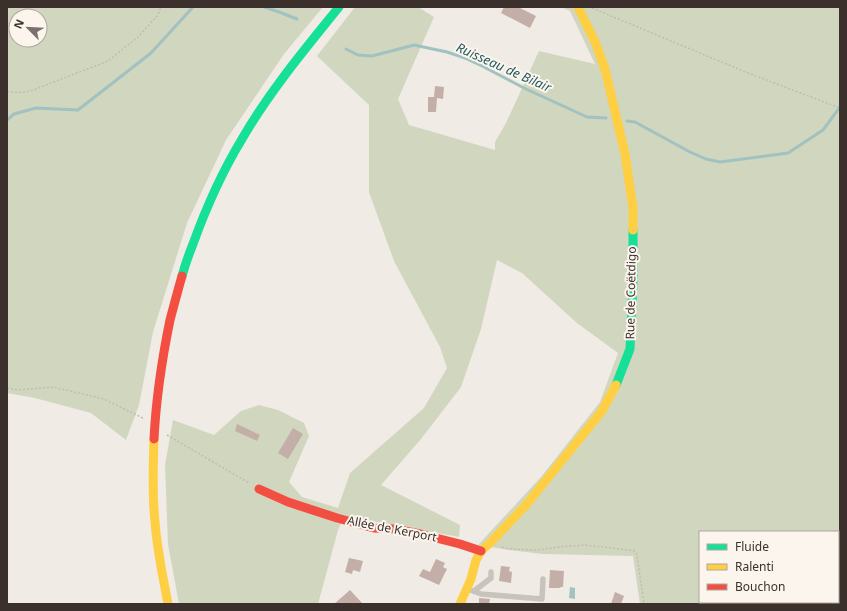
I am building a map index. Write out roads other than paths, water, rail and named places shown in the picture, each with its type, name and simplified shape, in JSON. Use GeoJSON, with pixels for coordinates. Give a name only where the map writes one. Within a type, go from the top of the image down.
{"type":"FeatureCollection","features":[{"type":"Feature","properties":{"kind":"street"},"geometry":{"type":"LineString","coordinates":[[168,604],[159,557],[154,512],[155,428],[162,361],[178,288],[196,236],[218,184],[241,140],[299,56],[339,7]]}},
{"type":"Feature","properties":{"kind":"street","name":"Rue de Coëtdigo"},"geometry":{"type":"LineString","coordinates":[[460,604],[471,590],[471,579],[476,560],[481,551],[526,504],[602,411],[615,388],[630,349],[633,281],[633,208],[625,154],[604,69],[596,44],[578,7]]}},
{"type":"Feature","properties":{"kind":"street","name":"Allée de Kerport"},"geometry":{"type":"LineString","coordinates":[[259,489],[288,502],[337,518],[374,528],[394,529],[420,534],[481,551]]}},
{"type":"Feature","properties":{"kind":"lane"},"geometry":{"type":"LineString","coordinates":[[471,590],[491,578],[491,572]]}},
{"type":"Feature","properties":{"kind":"lane"},"geometry":{"type":"LineString","coordinates":[[471,590],[481,594],[542,599],[543,579]]}},
{"type":"Feature","properties":{"kind":"water"},"geometry":{"type":"Polygon","coordinates":[[[570,587],[575,588],[575,599],[569,598],[570,587]]]}},
{"type":"Feature","properties":{"kind":"waterway"},"geometry":{"type":"LineString","coordinates":[[7,120],[14,114],[36,108],[78,110],[151,53],[193,7]]}},
{"type":"Feature","properties":{"kind":"waterway","name":"Ruisseau de Bilair"},"geometry":{"type":"LineString","coordinates":[[264,7],[297,19]]}},
{"type":"Feature","properties":{"kind":"waterway","name":"Ruisseau de Bilair"},"geometry":{"type":"LineString","coordinates":[[346,49],[358,55],[372,56],[414,45],[447,52],[465,58],[526,89],[587,117],[606,118]]}},
{"type":"Feature","properties":{"kind":"waterway","name":"Ruisseau de Bilair"},"geometry":{"type":"LineString","coordinates":[[627,121],[635,122],[690,152],[706,159],[720,162],[788,153],[823,130],[840,107]]}}]}
